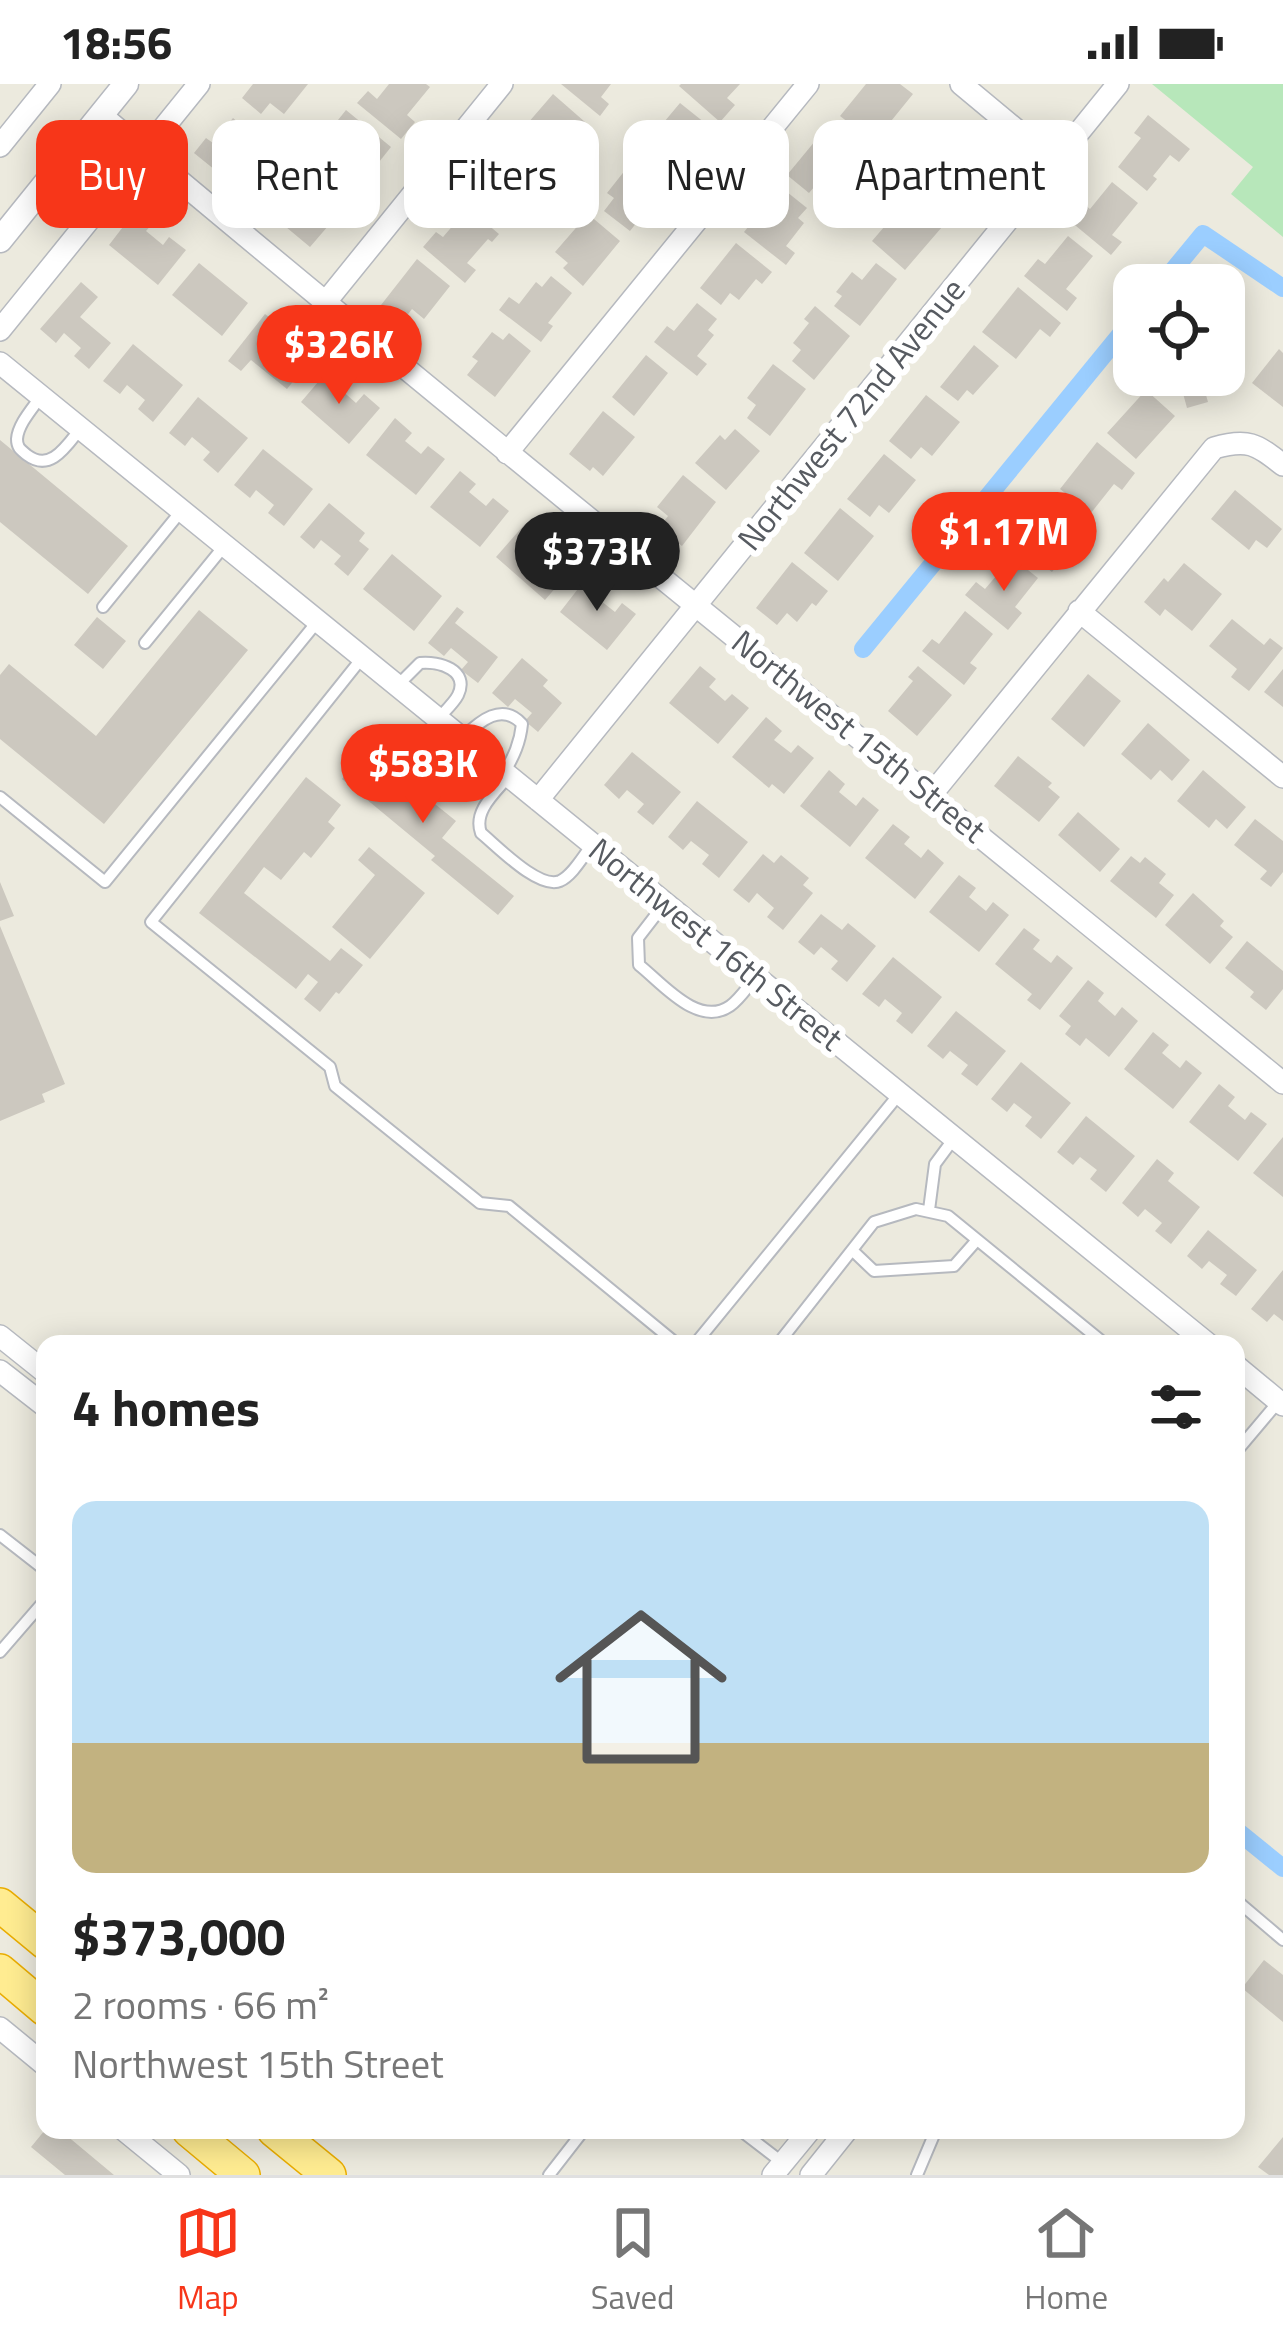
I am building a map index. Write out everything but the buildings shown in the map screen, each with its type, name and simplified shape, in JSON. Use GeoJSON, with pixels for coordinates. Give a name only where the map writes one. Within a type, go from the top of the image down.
{"type":"FeatureCollection","features":[{"type":"Feature","properties":{"kind":"highway"},"geometry":{"type":"LineString","coordinates":[[0,1905],[36,1935]]}},
{"type":"Feature","properties":{"kind":"highway"},"geometry":{"type":"LineString","coordinates":[[0,1971],[36,2001]]}},
{"type":"Feature","properties":{"kind":"highway"},"geometry":{"type":"LineString","coordinates":[[200,2139],[243,2175]]}},
{"type":"Feature","properties":{"kind":"highway"},"geometry":{"type":"LineString","coordinates":[[285,2139],[329,2175]]}},
{"type":"Feature","properties":{"kind":"street"},"geometry":{"type":"LineString","coordinates":[[0,146],[50,84]]}},
{"type":"Feature","properties":{"kind":"street"},"geometry":{"type":"LineString","coordinates":[[0,240],[126,84]]}},
{"type":"Feature","properties":{"kind":"street"},"geometry":{"type":"LineString","coordinates":[[170,120],[199,84]]}},
{"type":"Feature","properties":{"kind":"street"},"geometry":{"type":"LineString","coordinates":[[324,304],[502,84]]}},
{"type":"Feature","properties":{"kind":"street"},"geometry":{"type":"LineString","coordinates":[[507,453],[808,84]]}},
{"type":"Feature","properties":{"kind":"street"},"geometry":{"type":"LineString","coordinates":[[961,84],[1004,120]]}},
{"type":"Feature","properties":{"kind":"street","name":"Northwest 72nd Avenue"},"geometry":{"type":"LineString","coordinates":[[1088,121],[1118,84]]}},
{"type":"Feature","properties":{"kind":"street","name":"Northwest 15th Street"},"geometry":{"type":"LineString","coordinates":[[100,116],[105,120]]}},
{"type":"Feature","properties":{"kind":"street","name":"Northwest 15th Street"},"geometry":{"type":"LineString","coordinates":[[188,189],[1283,1083]]}},
{"type":"Feature","properties":{"kind":"street"},"geometry":{"type":"LineString","coordinates":[[0,330],[83,228]]}},
{"type":"Feature","properties":{"kind":"street","name":"Northwest 72nd Avenue"},"geometry":{"type":"LineString","coordinates":[[538,800],[1002,228]]}},
{"type":"Feature","properties":{"kind":"street","name":"Northwest 16th Street"},"geometry":{"type":"LineString","coordinates":[[0,362],[1197,1335]]}},
{"type":"Feature","properties":{"kind":"street"},"geometry":{"type":"LineString","coordinates":[[931,795],[1214,448],[1240,440],[1262,448],[1283,465]]}},
{"type":"Feature","properties":{"kind":"street"},"geometry":{"type":"LineString","coordinates":[[1079,611],[1283,777]]}},
{"type":"Feature","properties":{"kind":"street"},"geometry":{"type":"LineString","coordinates":[[0,1336],[36,1365]]}},
{"type":"Feature","properties":{"kind":"street"},"geometry":{"type":"LineString","coordinates":[[0,1371],[36,1399]]}},
{"type":"Feature","properties":{"kind":"street"},"geometry":{"type":"LineString","coordinates":[[1245,1373],[1281,1403]]}},
{"type":"Feature","properties":{"kind":"street"},"geometry":{"type":"LineString","coordinates":[[0,2028],[36,2058]]}},
{"type":"Feature","properties":{"kind":"street"},"geometry":{"type":"LineString","coordinates":[[135,2139],[179,2175]]}},
{"type":"Feature","properties":{"kind":"street"},"geometry":{"type":"LineString","coordinates":[[778,2169],[803,2139]]}},
{"type":"Feature","properties":{"kind":"street"},"geometry":{"type":"LineString","coordinates":[[811,2175],[841,2139]]}},
{"type":"Feature","properties":{"kind":"lane"},"geometry":{"type":"LineString","coordinates":[[41,396],[17,437],[20,449],[46,462],[81,428]]}},
{"type":"Feature","properties":{"kind":"lane"},"geometry":{"type":"LineString","coordinates":[[104,607],[182,510]]}},
{"type":"Feature","properties":{"kind":"lane"},"geometry":{"type":"LineString","coordinates":[[145,643],[225,545]]}},
{"type":"Feature","properties":{"kind":"lane"},"geometry":{"type":"LineString","coordinates":[[0,797],[105,882],[318,621]]}},
{"type":"Feature","properties":{"kind":"lane"},"geometry":{"type":"LineString","coordinates":[[362,658],[152,922],[330,1067],[335,1086],[480,1202],[509,1206],[666,1335]]}},
{"type":"Feature","properties":{"kind":"lane"},"geometry":{"type":"LineString","coordinates":[[397,686],[420,663],[442,663],[453,669],[459,678],[459,694],[438,719]]}},
{"type":"Feature","properties":{"kind":"lane"},"geometry":{"type":"LineString","coordinates":[[462,739],[490,716],[508,714],[521,724],[507,774],[480,812],[481,833],[495,845],[538,879],[551,883],[563,880],[592,844]]}},
{"type":"Feature","properties":{"kind":"lane"},"geometry":{"type":"LineString","coordinates":[[665,903],[638,938],[639,965],[694,1009],[712,1012],[727,1008],[756,976]]}},
{"type":"Feature","properties":{"kind":"lane"},"geometry":{"type":"LineString","coordinates":[[702,1335],[900,1093]]}},
{"type":"Feature","properties":{"kind":"lane"},"geometry":{"type":"LineString","coordinates":[[929,1210],[935,1164],[955,1138]]}},
{"type":"Feature","properties":{"kind":"lane"},"geometry":{"type":"LineString","coordinates":[[785,1335],[874,1222],[916,1209],[948,1216],[1094,1335]]}},
{"type":"Feature","properties":{"kind":"lane"},"geometry":{"type":"LineString","coordinates":[[852,1250],[874,1271],[954,1267],[977,1240]]}},
{"type":"Feature","properties":{"kind":"lane"},"geometry":{"type":"LineString","coordinates":[[1245,1442],[1281,1403]]}},
{"type":"Feature","properties":{"kind":"lane"},"geometry":{"type":"LineString","coordinates":[[0,1534],[36,1563]]}},
{"type":"Feature","properties":{"kind":"lane"},"geometry":{"type":"LineString","coordinates":[[0,1652],[36,1610]]}},
{"type":"Feature","properties":{"kind":"lane"},"geometry":{"type":"LineString","coordinates":[[1245,1908],[1283,1940]]}},
{"type":"Feature","properties":{"kind":"lane"},"geometry":{"type":"LineString","coordinates":[[549,2175],[577,2139]]}},
{"type":"Feature","properties":{"kind":"lane"},"geometry":{"type":"LineString","coordinates":[[749,2139],[778,2169]]}},
{"type":"Feature","properties":{"kind":"lane"},"geometry":{"type":"LineString","coordinates":[[917,2175],[932,2139]]}},
{"type":"Feature","properties":{"kind":"green space"},"geometry":{"type":"Polygon","coordinates":[[[1152,84],[1283,84],[1283,237],[1231,194],[1253,167],[1152,84]]]}},
{"type":"Feature","properties":{"kind":"waterway"},"geometry":{"type":"LineString","coordinates":[[1178,264],[1203,234],[1283,288]]}},
{"type":"Feature","properties":{"kind":"waterway"},"geometry":{"type":"LineString","coordinates":[[863,649],[1113,344]]}},
{"type":"Feature","properties":{"kind":"waterway"},"geometry":{"type":"LineString","coordinates":[[1245,1837],[1283,1868]]}}]}
